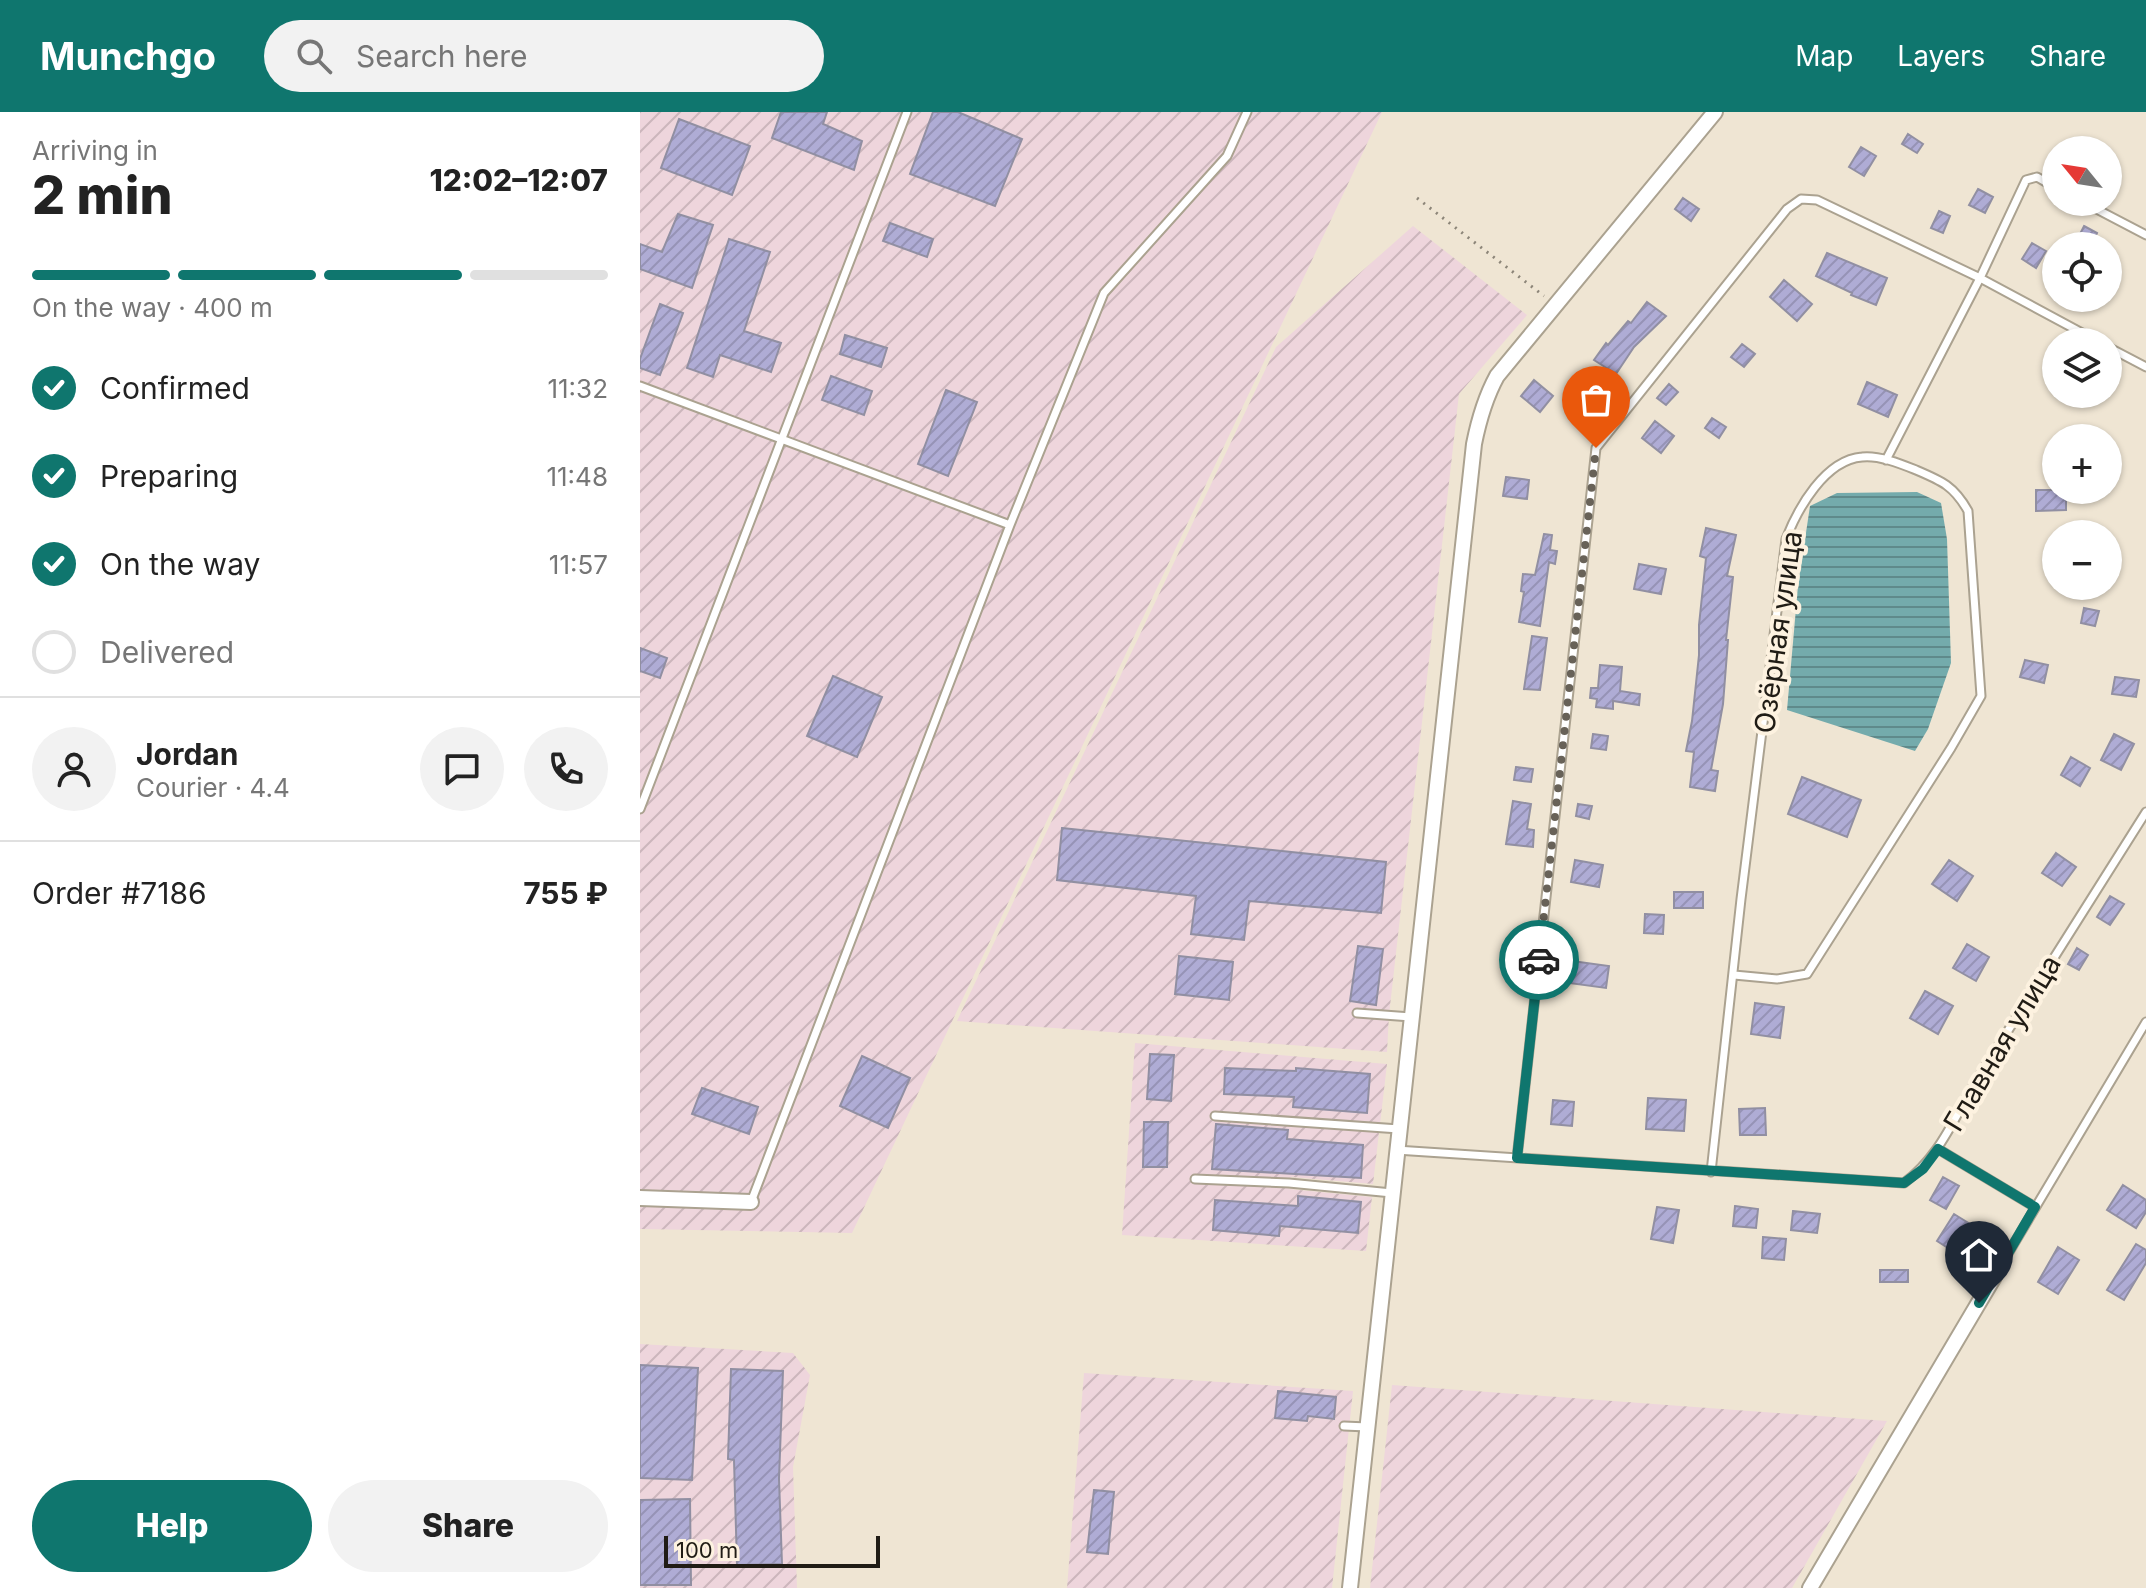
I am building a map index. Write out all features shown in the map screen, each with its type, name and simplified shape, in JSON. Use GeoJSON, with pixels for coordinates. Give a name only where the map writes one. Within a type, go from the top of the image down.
{"type":"FeatureCollection","features":[{"type":"Feature","properties":{"kind":"street"},"geometry":{"type":"LineString","coordinates":[[1350,1588],[1474,444],[1483,405],[1497,376],[1715,112]]}},
{"type":"Feature","properties":{"kind":"street"},"geometry":{"type":"LineString","coordinates":[[640,1198],[751,1202]]}},
{"type":"Feature","properties":{"kind":"street"},"geometry":{"type":"LineString","coordinates":[[1810,1588],[1994,1277]]}},
{"type":"Feature","properties":{"kind":"lane"},"geometry":{"type":"LineString","coordinates":[[640,809],[907,112]]}},
{"type":"Feature","properties":{"kind":"lane"},"geometry":{"type":"LineString","coordinates":[[751,1202],[1010,525],[1104,293],[1227,156],[1247,112]]}},
{"type":"Feature","properties":{"kind":"lane"},"geometry":{"type":"LineString","coordinates":[[1886,460],[1980,278],[2026,180],[2037,177],[2042,180]]}},
{"type":"Feature","properties":{"kind":"lane"},"geometry":{"type":"LineString","coordinates":[[1517,1158],[1596,448],[1787,209],[1801,199],[1817,200],[1980,278],[2073,328]]}},
{"type":"Feature","properties":{"kind":"lane"},"geometry":{"type":"LineString","coordinates":[[2110,216],[2146,235]]}},
{"type":"Feature","properties":{"kind":"lane"},"geometry":{"type":"LineString","coordinates":[[2122,354],[2146,367]]}},
{"type":"Feature","properties":{"kind":"lane"},"geometry":{"type":"LineString","coordinates":[[640,386],[1010,525]]}},
{"type":"Feature","properties":{"kind":"lane","name":"Озёрная улица"},"geometry":{"type":"LineString","coordinates":[[1711,1172],[1741,899],[1786,539],[1808,494],[1844,462],[1863,456],[1886,460],[1942,482],[1958,493],[1968,511],[1981,696],[1807,974],[1777,979],[1734,975]]}},
{"type":"Feature","properties":{"kind":"lane","name":"Главная улица"},"geometry":{"type":"LineString","coordinates":[[1396,1150],[1904,1183],[1923,1169],[1938,1149],[1970,1091],[2146,812]]}},
{"type":"Feature","properties":{"kind":"lane"},"geometry":{"type":"LineString","coordinates":[[1357,1013],[1411,1017]]}},
{"type":"Feature","properties":{"kind":"lane"},"geometry":{"type":"LineString","coordinates":[[1994,1277],[2146,1022]]}},
{"type":"Feature","properties":{"kind":"lane"},"geometry":{"type":"LineString","coordinates":[[1215,1116],[1399,1129]]}},
{"type":"Feature","properties":{"kind":"lane"},"geometry":{"type":"LineString","coordinates":[[1938,1149],[2035,1207]]}},
{"type":"Feature","properties":{"kind":"lane"},"geometry":{"type":"LineString","coordinates":[[1195,1179],[1289,1183],[1392,1193]]}},
{"type":"Feature","properties":{"kind":"lane"},"geometry":{"type":"LineString","coordinates":[[1344,1426],[1367,1427]]}},
{"type":"Feature","properties":{"kind":"path"},"geometry":{"type":"LineString","coordinates":[[1417,198],[1551,302]]}},
{"type":"Feature","properties":{"kind":"shaded area"},"geometry":{"type":"Polygon","coordinates":[[[640,112],[1382,112],[852,1233],[640,1229],[640,112]]]}},
{"type":"Feature","properties":{"kind":"shaded area"},"geometry":{"type":"Polygon","coordinates":[[[1413,226],[1527,315],[1459,394],[1387,1052],[957,1021],[1276,347],[1413,226]]]}},
{"type":"Feature","properties":{"kind":"shaded area"},"geometry":{"type":"Polygon","coordinates":[[[1135,1043],[1387,1064],[1373,1184],[1291,1177],[1289,1189],[1372,1197],[1366,1251],[1122,1235],[1135,1043]]]}},
{"type":"Feature","properties":{"kind":"shaded area"},"geometry":{"type":"Polygon","coordinates":[[[640,1344],[793,1353],[810,1375],[793,1467],[797,1588],[640,1588],[640,1344]]]}},
{"type":"Feature","properties":{"kind":"shaded area"},"geometry":{"type":"Polygon","coordinates":[[[1084,1373],[1353,1391],[1332,1588],[1067,1588],[1084,1373]]]}},
{"type":"Feature","properties":{"kind":"shaded area"},"geometry":{"type":"Polygon","coordinates":[[[1392,1385],[1887,1421],[1792,1588],[1370,1588],[1392,1385]]]}},
{"type":"Feature","properties":{"kind":"water"},"geometry":{"type":"Polygon","coordinates":[[[1917,492],[1941,503],[1947,539],[1951,663],[1928,729],[1915,751],[1787,710],[1798,586],[1810,506],[1837,493],[1917,492]]]}},
{"type":"Feature","properties":{"kind":"building"},"geometry":{"type":"Polygon","coordinates":[[[781,112],[827,112],[823,124],[862,141],[854,170],[772,138],[781,112]]]}},
{"type":"Feature","properties":{"kind":"building"},"geometry":{"type":"Polygon","coordinates":[[[933,112],[958,112],[1022,139],[995,206],[910,174],[933,112]]]}},
{"type":"Feature","properties":{"kind":"building"},"geometry":{"type":"Polygon","coordinates":[[[679,119],[750,146],[732,195],[661,168],[679,119]]]}},
{"type":"Feature","properties":{"kind":"building"},"geometry":{"type":"Polygon","coordinates":[[[1908,134],[1923,144],[1917,153],[1902,144],[1908,134]]]}},
{"type":"Feature","properties":{"kind":"building"},"geometry":{"type":"Polygon","coordinates":[[[1861,147],[1876,156],[1864,176],[1849,167],[1861,147]]]}},
{"type":"Feature","properties":{"kind":"building"},"geometry":{"type":"Polygon","coordinates":[[[1978,189],[1993,197],[1985,213],[1969,205],[1978,189]]]}},
{"type":"Feature","properties":{"kind":"building"},"geometry":{"type":"Polygon","coordinates":[[[1683,198],[1699,209],[1691,221],[1675,209],[1683,198]]]}},
{"type":"Feature","properties":{"kind":"building"},"geometry":{"type":"Polygon","coordinates":[[[1939,211],[1950,216],[1943,233],[1931,228],[1939,211]]]}},
{"type":"Feature","properties":{"kind":"building"},"geometry":{"type":"Polygon","coordinates":[[[678,214],[713,225],[692,288],[640,269],[640,244],[662,252],[678,214]]]}},
{"type":"Feature","properties":{"kind":"building"},"geometry":{"type":"Polygon","coordinates":[[[890,223],[933,239],[927,257],[883,241],[890,223]]]}},
{"type":"Feature","properties":{"kind":"building"},"geometry":{"type":"Polygon","coordinates":[[[2084,226],[2095,232],[2081,232],[2084,226]]]}},
{"type":"Feature","properties":{"kind":"building"},"geometry":{"type":"Polygon","coordinates":[[[729,239],[770,252],[744,331],[781,343],[771,372],[720,355],[713,377],[687,368],[729,239]]]}},
{"type":"Feature","properties":{"kind":"building"},"geometry":{"type":"Polygon","coordinates":[[[2032,243],[2042,249],[2042,258],[2036,268],[2022,259],[2032,243]]]}},
{"type":"Feature","properties":{"kind":"building"},"geometry":{"type":"Polygon","coordinates":[[[1827,253],[1887,278],[1876,305],[1816,276],[1827,253]]]}},
{"type":"Feature","properties":{"kind":"building"},"geometry":{"type":"Polygon","coordinates":[[[1784,280],[1812,304],[1797,321],[1770,297],[1784,280]]]}},
{"type":"Feature","properties":{"kind":"building"},"geometry":{"type":"Polygon","coordinates":[[[1647,302],[1666,316],[1634,347],[1616,374],[1594,360],[1606,343],[1608,345],[1628,321],[1631,323],[1647,302]]]}},
{"type":"Feature","properties":{"kind":"building"},"geometry":{"type":"Polygon","coordinates":[[[660,304],[683,313],[660,375],[640,368],[640,359],[660,304]]]}},
{"type":"Feature","properties":{"kind":"building"},"geometry":{"type":"Polygon","coordinates":[[[845,335],[887,348],[881,367],[840,354],[845,335]]]}},
{"type":"Feature","properties":{"kind":"building"},"geometry":{"type":"Polygon","coordinates":[[[1742,344],[1755,354],[1744,367],[1731,357],[1742,344]]]}},
{"type":"Feature","properties":{"kind":"building"},"geometry":{"type":"Polygon","coordinates":[[[831,376],[872,391],[864,415],[822,400],[831,376]]]}},
{"type":"Feature","properties":{"kind":"building"},"geometry":{"type":"Polygon","coordinates":[[[1534,380],[1553,396],[1540,412],[1521,396],[1534,380]]]}},
{"type":"Feature","properties":{"kind":"building"},"geometry":{"type":"Polygon","coordinates":[[[1867,382],[1897,395],[1888,417],[1858,404],[1867,382]]]}},
{"type":"Feature","properties":{"kind":"building"},"geometry":{"type":"Polygon","coordinates":[[[1669,384],[1678,392],[1666,405],[1657,398],[1669,384]]]}},
{"type":"Feature","properties":{"kind":"building"},"geometry":{"type":"Polygon","coordinates":[[[946,390],[977,402],[948,476],[918,464],[946,390]]]}},
{"type":"Feature","properties":{"kind":"building"},"geometry":{"type":"Polygon","coordinates":[[[1712,418],[1726,427],[1719,438],[1705,428],[1712,418]]]}},
{"type":"Feature","properties":{"kind":"building"},"geometry":{"type":"Polygon","coordinates":[[[1655,421],[1674,436],[1661,453],[1642,438],[1655,421]]]}},
{"type":"Feature","properties":{"kind":"building"},"geometry":{"type":"Polygon","coordinates":[[[1506,477],[1529,480],[1527,499],[1503,496],[1506,477]]]}},
{"type":"Feature","properties":{"kind":"building"},"geometry":{"type":"Polygon","coordinates":[[[2036,490],[2042,490],[2042,504],[2066,504],[2066,510],[2036,511],[2036,490]]]}},
{"type":"Feature","properties":{"kind":"building"},"geometry":{"type":"Polygon","coordinates":[[[1706,528],[1736,535],[1727,576],[1733,577],[1723,704],[1711,770],[1718,771],[1715,791],[1690,787],[1694,752],[1686,751],[1699,655],[1706,558],[1700,556],[1706,528]]]}},
{"type":"Feature","properties":{"kind":"building"},"geometry":{"type":"Polygon","coordinates":[[[1544,534],[1552,535],[1550,550],[1557,551],[1555,564],[1549,562],[1540,626],[1519,622],[1524,592],[1521,591],[1523,574],[1535,575],[1544,534]]]}},
{"type":"Feature","properties":{"kind":"building"},"geometry":{"type":"Polygon","coordinates":[[[1639,564],[1666,569],[1661,594],[1634,589],[1639,564]]]}},
{"type":"Feature","properties":{"kind":"building"},"geometry":{"type":"Polygon","coordinates":[[[2084,608],[2099,611],[2095,626],[2081,623],[2084,608]]]}},
{"type":"Feature","properties":{"kind":"building"},"geometry":{"type":"Polygon","coordinates":[[[1532,636],[1547,638],[1540,690],[1524,689],[1532,636]]]}},
{"type":"Feature","properties":{"kind":"building"},"geometry":{"type":"Polygon","coordinates":[[[640,648],[667,658],[660,678],[640,671],[640,648]]]}},
{"type":"Feature","properties":{"kind":"building"},"geometry":{"type":"Polygon","coordinates":[[[2025,660],[2048,665],[2044,683],[2020,677],[2025,660]]]}},
{"type":"Feature","properties":{"kind":"building"},"geometry":{"type":"Polygon","coordinates":[[[1600,665],[1622,667],[1620,691],[1640,694],[1639,705],[1613,701],[1613,709],[1596,707],[1597,699],[1590,698],[1591,688],[1598,688],[1600,665]]]}},
{"type":"Feature","properties":{"kind":"building"},"geometry":{"type":"Polygon","coordinates":[[[833,676],[882,697],[857,757],[807,736],[833,676]]]}},
{"type":"Feature","properties":{"kind":"building"},"geometry":{"type":"Polygon","coordinates":[[[2115,677],[2139,680],[2136,697],[2112,694],[2115,677]]]}},
{"type":"Feature","properties":{"kind":"building"},"geometry":{"type":"Polygon","coordinates":[[[1593,734],[1608,736],[1606,750],[1591,748],[1593,734]]]}},
{"type":"Feature","properties":{"kind":"building"},"geometry":{"type":"Polygon","coordinates":[[[2114,734],[2134,744],[2121,770],[2101,760],[2114,734]]]}},
{"type":"Feature","properties":{"kind":"building"},"geometry":{"type":"Polygon","coordinates":[[[2071,757],[2090,768],[2080,786],[2061,775],[2071,757]]]}},
{"type":"Feature","properties":{"kind":"building"},"geometry":{"type":"Polygon","coordinates":[[[1516,767],[1533,769],[1531,782],[1514,780],[1516,767]]]}},
{"type":"Feature","properties":{"kind":"building"},"geometry":{"type":"Polygon","coordinates":[[[1802,777],[1861,800],[1847,837],[1788,814],[1802,777]]]}},
{"type":"Feature","properties":{"kind":"building"},"geometry":{"type":"Polygon","coordinates":[[[1513,801],[1531,804],[1527,829],[1534,830],[1533,847],[1506,844],[1513,801]]]}},
{"type":"Feature","properties":{"kind":"building"},"geometry":{"type":"Polygon","coordinates":[[[1578,804],[1592,806],[1589,819],[1576,816],[1578,804]]]}},
{"type":"Feature","properties":{"kind":"building"},"geometry":{"type":"Polygon","coordinates":[[[1062,828],[1386,862],[1381,913],[1249,901],[1244,940],[1191,934],[1196,896],[1057,880],[1062,828]]]}},
{"type":"Feature","properties":{"kind":"building"},"geometry":{"type":"Polygon","coordinates":[[[2056,853],[2076,867],[2062,886],[2042,873],[2056,853]]]}},
{"type":"Feature","properties":{"kind":"building"},"geometry":{"type":"Polygon","coordinates":[[[1575,860],[1603,865],[1599,887],[1571,882],[1575,860]]]}},
{"type":"Feature","properties":{"kind":"building"},"geometry":{"type":"Polygon","coordinates":[[[1949,860],[1973,876],[1957,901],[1932,884],[1949,860]]]}},
{"type":"Feature","properties":{"kind":"building"},"geometry":{"type":"Polygon","coordinates":[[[1674,892],[1703,892],[1703,908],[1674,908],[1674,892]]]}},
{"type":"Feature","properties":{"kind":"building"},"geometry":{"type":"Polygon","coordinates":[[[2110,896],[2124,904],[2110,925],[2097,917],[2110,896]]]}},
{"type":"Feature","properties":{"kind":"building"},"geometry":{"type":"Polygon","coordinates":[[[1645,914],[1664,915],[1663,934],[1644,933],[1645,914]]]}},
{"type":"Feature","properties":{"kind":"building"},"geometry":{"type":"Polygon","coordinates":[[[1967,944],[1989,957],[1976,981],[1953,968],[1967,944]]]}},
{"type":"Feature","properties":{"kind":"building"},"geometry":{"type":"Polygon","coordinates":[[[1358,946],[1383,949],[1376,1005],[1350,1001],[1358,946]]]}},
{"type":"Feature","properties":{"kind":"building"},"geometry":{"type":"Polygon","coordinates":[[[2077,948],[2088,955],[2079,970],[2068,964],[2077,948]]]}},
{"type":"Feature","properties":{"kind":"building"},"geometry":{"type":"Polygon","coordinates":[[[1179,956],[1233,962],[1229,1000],[1175,994],[1179,956]]]}},
{"type":"Feature","properties":{"kind":"building"},"geometry":{"type":"Polygon","coordinates":[[[1572,961],[1609,966],[1606,988],[1569,983],[1572,961]]]}},
{"type":"Feature","properties":{"kind":"building"},"geometry":{"type":"Polygon","coordinates":[[[1925,991],[1953,1006],[1938,1034],[1910,1018],[1925,991]]]}},
{"type":"Feature","properties":{"kind":"building"},"geometry":{"type":"Polygon","coordinates":[[[1755,1003],[1784,1007],[1780,1038],[1751,1034],[1755,1003]]]}},
{"type":"Feature","properties":{"kind":"building"},"geometry":{"type":"Polygon","coordinates":[[[1150,1054],[1174,1055],[1171,1101],[1147,1099],[1150,1054]]]}},
{"type":"Feature","properties":{"kind":"building"},"geometry":{"type":"Polygon","coordinates":[[[862,1056],[910,1078],[888,1128],[840,1106],[862,1056]]]}},
{"type":"Feature","properties":{"kind":"building"},"geometry":{"type":"Polygon","coordinates":[[[1225,1068],[1296,1071],[1296,1068],[1370,1074],[1367,1113],[1293,1107],[1294,1097],[1224,1094],[1225,1068]]]}},
{"type":"Feature","properties":{"kind":"building"},"geometry":{"type":"Polygon","coordinates":[[[702,1088],[758,1107],[749,1134],[692,1114],[702,1088]]]}},
{"type":"Feature","properties":{"kind":"building"},"geometry":{"type":"Polygon","coordinates":[[[1648,1098],[1686,1100],[1684,1131],[1646,1129],[1648,1098]]]}},
{"type":"Feature","properties":{"kind":"building"},"geometry":{"type":"Polygon","coordinates":[[[1553,1100],[1574,1102],[1572,1126],[1551,1124],[1553,1100]]]}},
{"type":"Feature","properties":{"kind":"building"},"geometry":{"type":"Polygon","coordinates":[[[1765,1108],[1766,1135],[1740,1135],[1739,1109],[1765,1108]]]}},
{"type":"Feature","properties":{"kind":"building"},"geometry":{"type":"Polygon","coordinates":[[[1144,1122],[1168,1122],[1167,1167],[1143,1167],[1144,1122]]]}},
{"type":"Feature","properties":{"kind":"building"},"geometry":{"type":"Polygon","coordinates":[[[1216,1124],[1288,1130],[1287,1139],[1363,1145],[1361,1178],[1212,1169],[1216,1124]]]}},
{"type":"Feature","properties":{"kind":"building"},"geometry":{"type":"Polygon","coordinates":[[[1943,1177],[1959,1186],[1946,1209],[1930,1200],[1943,1177]]]}},
{"type":"Feature","properties":{"kind":"building"},"geometry":{"type":"Polygon","coordinates":[[[2123,1185],[2146,1200],[2146,1212],[2136,1228],[2107,1210],[2123,1185]]]}},
{"type":"Feature","properties":{"kind":"building"},"geometry":{"type":"Polygon","coordinates":[[[1298,1196],[1361,1202],[1358,1233],[1280,1226],[1279,1236],[1213,1230],[1215,1200],[1298,1206],[1298,1196]]]}},
{"type":"Feature","properties":{"kind":"building"},"geometry":{"type":"Polygon","coordinates":[[[1735,1206],[1758,1209],[1756,1228],[1733,1226],[1735,1206]]]}},
{"type":"Feature","properties":{"kind":"building"},"geometry":{"type":"Polygon","coordinates":[[[1657,1207],[1679,1210],[1673,1243],[1651,1239],[1657,1207]]]}},
{"type":"Feature","properties":{"kind":"building"},"geometry":{"type":"Polygon","coordinates":[[[1793,1211],[1820,1214],[1817,1233],[1791,1230],[1793,1211]]]}},
{"type":"Feature","properties":{"kind":"building"},"geometry":{"type":"Polygon","coordinates":[[[1954,1214],[1983,1232],[1965,1259],[1937,1241],[1954,1214]]]}},
{"type":"Feature","properties":{"kind":"building"},"geometry":{"type":"Polygon","coordinates":[[[1763,1237],[1786,1239],[1784,1260],[1762,1258],[1763,1237]]]}},
{"type":"Feature","properties":{"kind":"building"},"geometry":{"type":"Polygon","coordinates":[[[2136,1244],[2146,1250],[2146,1263],[2124,1300],[2107,1290],[2136,1244]]]}},
{"type":"Feature","properties":{"kind":"building"},"geometry":{"type":"Polygon","coordinates":[[[2058,1247],[2079,1260],[2058,1294],[2038,1282],[2058,1247]]]}},
{"type":"Feature","properties":{"kind":"building"},"geometry":{"type":"Polygon","coordinates":[[[1880,1270],[1908,1270],[1908,1282],[1880,1282],[1880,1270]]]}},
{"type":"Feature","properties":{"kind":"building"},"geometry":{"type":"Polygon","coordinates":[[[640,1365],[698,1368],[692,1480],[640,1478],[640,1365]]]}},
{"type":"Feature","properties":{"kind":"building"},"geometry":{"type":"Polygon","coordinates":[[[731,1369],[783,1371],[779,1479],[782,1564],[737,1565],[734,1460],[728,1459],[731,1369]]]}},
{"type":"Feature","properties":{"kind":"building"},"geometry":{"type":"Polygon","coordinates":[[[1278,1391],[1336,1397],[1334,1419],[1308,1416],[1307,1421],[1275,1418],[1278,1391]]]}},
{"type":"Feature","properties":{"kind":"building"},"geometry":{"type":"Polygon","coordinates":[[[1094,1490],[1114,1492],[1108,1554],[1087,1552],[1094,1490]]]}},
{"type":"Feature","properties":{"kind":"building"},"geometry":{"type":"Polygon","coordinates":[[[690,1499],[691,1585],[640,1585],[640,1500],[690,1499]]]}},
{"type":"Feature","properties":{"kind":"way so far"},"geometry":{"type":"LineString","coordinates":[[1539,960],[1596,448]]}},
{"type":"Feature","properties":{"kind":"route"},"geometry":{"type":"LineString","coordinates":[[1539,960],[1517,1158],[1904,1183],[1923,1169],[1938,1149],[2035,1207],[1979,1303]]}}]}
